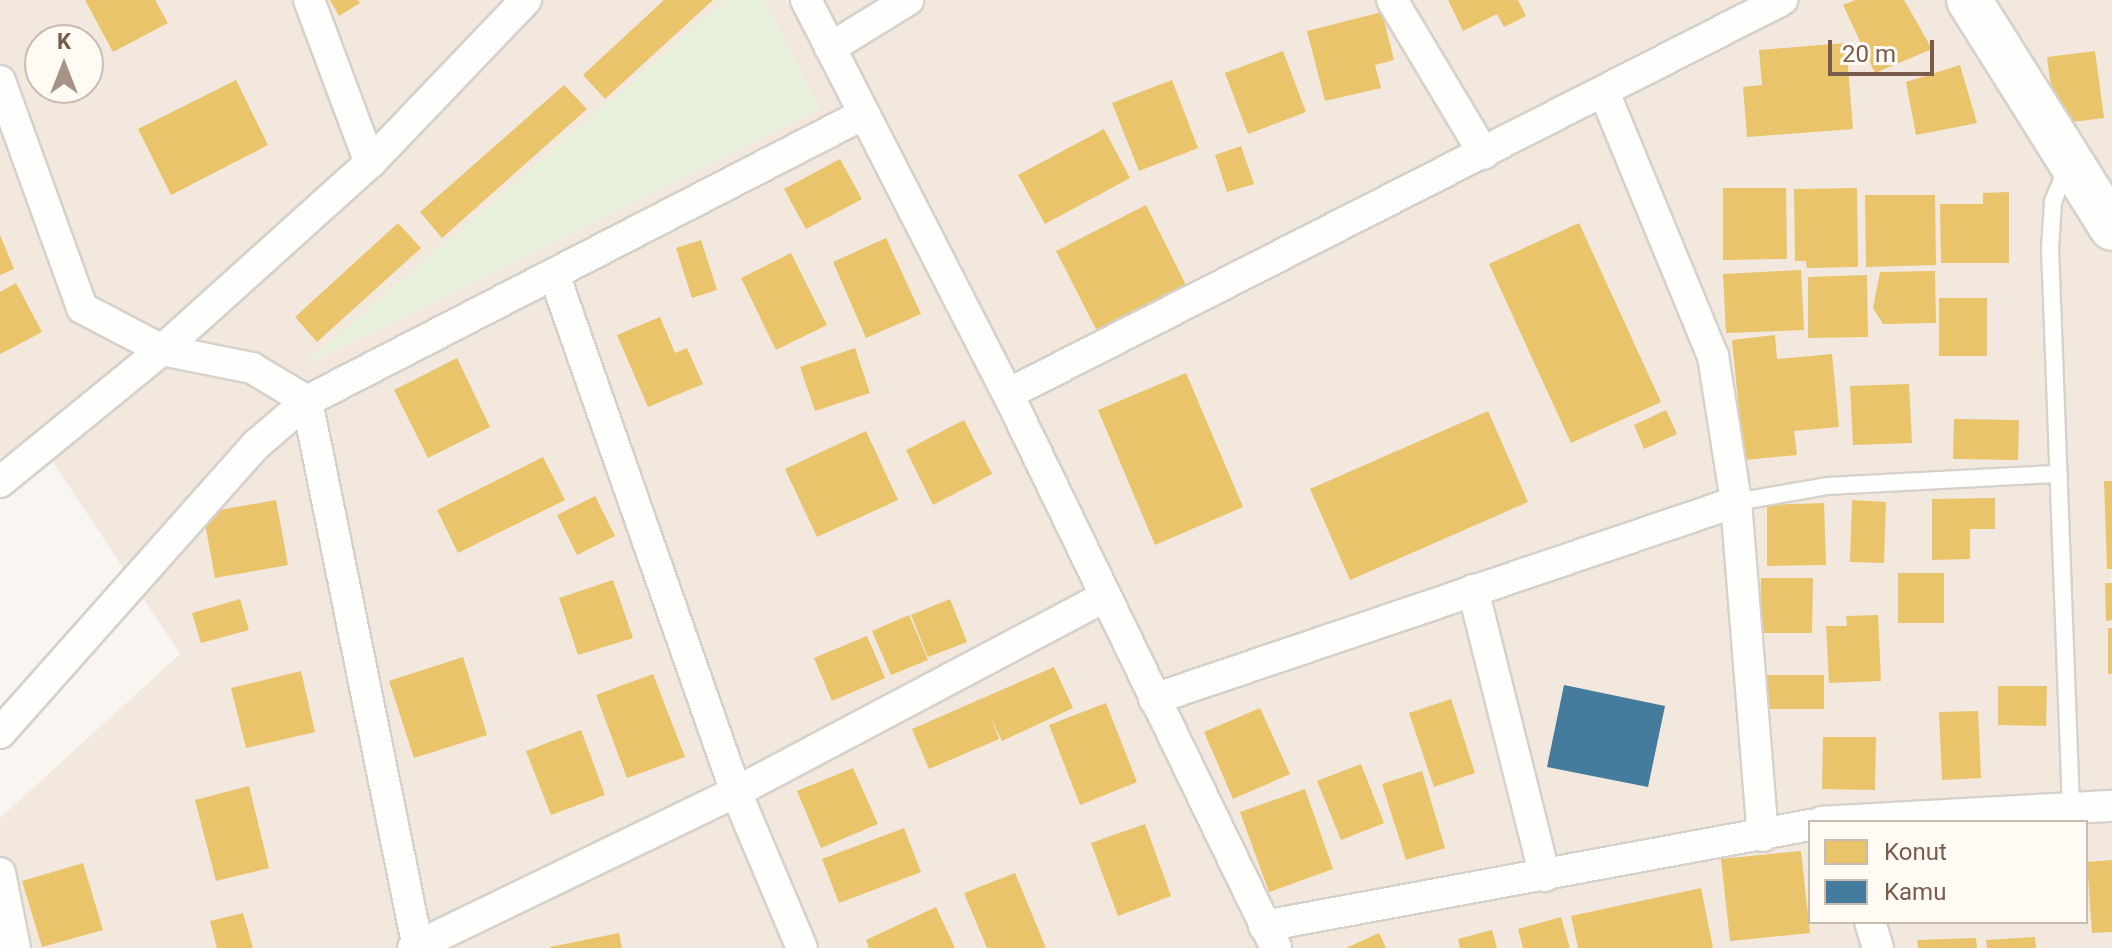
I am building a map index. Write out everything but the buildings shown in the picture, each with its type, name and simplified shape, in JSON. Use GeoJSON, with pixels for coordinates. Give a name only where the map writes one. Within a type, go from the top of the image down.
{"type":"FeatureCollection","features":[{"type":"Feature","properties":{"kind":"street"},"geometry":{"type":"LineString","coordinates":[[309,0],[370,163]]}},
{"type":"Feature","properties":{"kind":"street"},"geometry":{"type":"LineString","coordinates":[[0,482],[162,350],[370,163],[526,0]]}},
{"type":"Feature","properties":{"kind":"street"},"geometry":{"type":"LineString","coordinates":[[806,0],[1008,394],[1270,937],[1545,876],[1808,825]]}},
{"type":"Feature","properties":{"kind":"street"},"geometry":{"type":"LineString","coordinates":[[830,48],[908,0]]}},
{"type":"Feature","properties":{"kind":"street"},"geometry":{"type":"LineString","coordinates":[[1392,0],[1484,154]]}},
{"type":"Feature","properties":{"kind":"street"},"geometry":{"type":"LineString","coordinates":[[1008,394],[1782,0]]}},
{"type":"Feature","properties":{"kind":"street"},"geometry":{"type":"LineString","coordinates":[[1969,0],[2112,228]]}},
{"type":"Feature","properties":{"kind":"street"},"geometry":{"type":"LineString","coordinates":[[0,81],[82,308],[162,350],[252,368],[307,401],[416,947],[736,792],[1104,597]]}},
{"type":"Feature","properties":{"kind":"street"},"geometry":{"type":"LineString","coordinates":[[1604,92],[1713,356],[1736,502],[1763,836]]}},
{"type":"Feature","properties":{"kind":"street"},"geometry":{"type":"LineString","coordinates":[[0,733],[257,444],[307,401],[555,277],[864,114]]}},
{"type":"Feature","properties":{"kind":"street"},"geometry":{"type":"LineString","coordinates":[[555,277],[736,792],[802,948]]}},
{"type":"Feature","properties":{"kind":"street"},"geometry":{"type":"LineString","coordinates":[[1154,699],[1736,502]]}},
{"type":"Feature","properties":{"kind":"street"},"geometry":{"type":"LineString","coordinates":[[1473,590],[1545,876]]}},
{"type":"Feature","properties":{"kind":"street"},"geometry":{"type":"LineString","coordinates":[[1852,820],[2112,806]]}},
{"type":"Feature","properties":{"kind":"street"},"geometry":{"type":"LineString","coordinates":[[0,873],[15,948]]}},
{"type":"Feature","properties":{"kind":"street"},"geometry":{"type":"LineString","coordinates":[[1871,924],[1878,948]]}},
{"type":"Feature","properties":{"kind":"lane"},"geometry":{"type":"LineString","coordinates":[[2071,808],[2050,248],[2056,189],[2072,161]]}},
{"type":"Feature","properties":{"kind":"lane"},"geometry":{"type":"LineString","coordinates":[[1736,502],[1827,486],[2059,474]]}},
{"type":"Feature","properties":{"kind":"shaded area"},"geometry":{"type":"Polygon","coordinates":[[[0,0],[2112,0],[2112,948],[0,948],[0,818],[180,654],[35,435],[0,458],[0,0]]]}},
{"type":"Feature","properties":{"kind":"green space"},"geometry":{"type":"Polygon","coordinates":[[[726,0],[764,0],[820,110],[302,366],[726,0]]]}}]}
